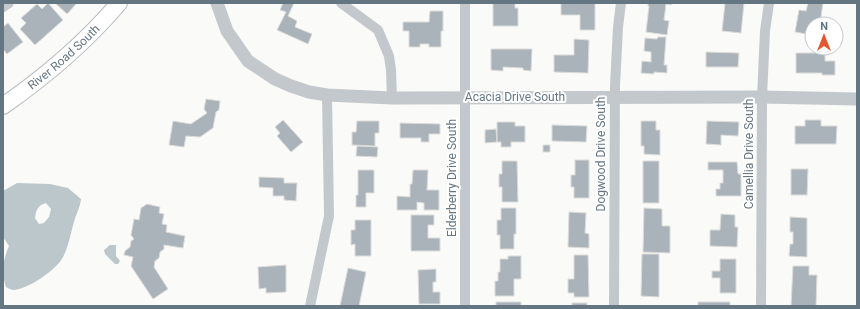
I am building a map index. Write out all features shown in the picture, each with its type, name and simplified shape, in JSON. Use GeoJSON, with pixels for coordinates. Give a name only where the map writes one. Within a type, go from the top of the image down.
{"type":"FeatureCollection","features":[{"type":"Feature","properties":{"kind":"main road","name":"River Road South"},"geometry":{"type":"LineString","coordinates":[[3,106],[31,86],[62,60],[101,23],[119,3]]}},
{"type":"Feature","properties":{"kind":"street"},"geometry":{"type":"LineString","coordinates":[[3,7],[9,3]]}},
{"type":"Feature","properties":{"kind":"street","name":"Acacia Drive South"},"geometry":{"type":"LineString","coordinates":[[217,3],[227,31],[248,61],[276,79],[291,86],[309,92],[327,95],[392,98],[762,97],[857,99]]}},
{"type":"Feature","properties":{"kind":"street"},"geometry":{"type":"LineString","coordinates":[[342,3],[378,30],[389,56],[392,98]]}},
{"type":"Feature","properties":{"kind":"street","name":"Elderberry Drive South"},"geometry":{"type":"LineString","coordinates":[[465,3],[465,306]]}},
{"type":"Feature","properties":{"kind":"street","name":"Dogwood Drive South"},"geometry":{"type":"LineString","coordinates":[[614,306],[614,97],[618,27],[621,3]]}},
{"type":"Feature","properties":{"kind":"street","name":"Camellia Drive South"},"geometry":{"type":"LineString","coordinates":[[761,306],[762,97],[765,31],[769,3]]}},
{"type":"Feature","properties":{"kind":"street"},"geometry":{"type":"LineString","coordinates":[[310,306],[329,216],[327,95]]}},
{"type":"Feature","properties":{"kind":"shaded area"},"geometry":{"type":"Polygon","coordinates":[[[17,183],[50,184],[68,188],[81,199],[67,249],[62,259],[50,272],[38,280],[20,289],[14,290],[6,287],[3,271],[5,256],[9,246],[3,237],[3,191],[17,183]],[[46,203],[38,208],[35,218],[39,224],[44,223],[49,217],[51,209],[46,203]]]}},
{"type":"Feature","properties":{"kind":"shaded area"},"geometry":{"type":"Polygon","coordinates":[[[110,245],[116,245],[116,256],[120,261],[118,264],[115,264],[105,254],[104,250],[110,245]]]}},
{"type":"Feature","properties":{"kind":"building"},"geometry":{"type":"Polygon","coordinates":[[[48,3],[63,20],[35,45],[20,29],[26,23],[21,18],[37,4],[42,9],[48,3]]]}},
{"type":"Feature","properties":{"kind":"building"},"geometry":{"type":"Polygon","coordinates":[[[55,3],[77,3],[67,14],[55,3]]]}},
{"type":"Feature","properties":{"kind":"building"},"geometry":{"type":"Polygon","coordinates":[[[283,3],[294,3],[288,16],[297,21],[295,27],[312,34],[308,44],[277,30],[286,12],[280,10],[283,3]]]}},
{"type":"Feature","properties":{"kind":"building"},"geometry":{"type":"Polygon","coordinates":[[[493,3],[515,3],[515,8],[518,8],[518,26],[493,26],[493,3]]]}},
{"type":"Feature","properties":{"kind":"building"},"geometry":{"type":"Polygon","coordinates":[[[561,3],[595,3],[595,30],[580,30],[580,15],[561,15],[561,3]]]}},
{"type":"Feature","properties":{"kind":"building"},"geometry":{"type":"Polygon","coordinates":[[[648,3],[672,3],[671,5],[666,4],[664,20],[669,21],[667,35],[646,32],[649,6],[648,3]]]}},
{"type":"Feature","properties":{"kind":"building"},"geometry":{"type":"Polygon","coordinates":[[[725,3],[744,3],[741,33],[722,31],[725,3]]]}},
{"type":"Feature","properties":{"kind":"building"},"geometry":{"type":"Polygon","coordinates":[[[808,3],[823,3],[821,16],[804,16],[804,34],[795,32],[799,10],[806,11],[808,3]]]}},
{"type":"Feature","properties":{"kind":"building"},"geometry":{"type":"Polygon","coordinates":[[[430,11],[443,11],[441,47],[429,47],[429,44],[420,44],[420,47],[409,47],[409,31],[403,31],[403,22],[429,22],[430,11]]]}},
{"type":"Feature","properties":{"kind":"building"},"geometry":{"type":"Polygon","coordinates":[[[8,23],[23,42],[7,54],[3,49],[3,27],[8,23]]]}},
{"type":"Feature","properties":{"kind":"building"},"geometry":{"type":"Polygon","coordinates":[[[658,37],[666,37],[664,65],[667,65],[667,73],[641,73],[642,61],[651,62],[651,52],[644,51],[645,38],[657,39],[658,37]]]}},
{"type":"Feature","properties":{"kind":"building"},"geometry":{"type":"Polygon","coordinates":[[[574,39],[589,40],[588,73],[554,72],[554,55],[574,55],[574,39]]]}},
{"type":"Feature","properties":{"kind":"building"},"geometry":{"type":"Polygon","coordinates":[[[491,49],[532,49],[531,71],[523,70],[523,68],[503,67],[503,71],[491,70],[491,49]]]}},
{"type":"Feature","properties":{"kind":"building"},"geometry":{"type":"Polygon","coordinates":[[[706,52],[739,53],[738,67],[706,67],[706,52]]]}},
{"type":"Feature","properties":{"kind":"building"},"geometry":{"type":"Polygon","coordinates":[[[796,53],[804,53],[804,56],[825,56],[825,61],[835,61],[835,75],[822,75],[822,73],[796,73],[796,53]]]}},
{"type":"Feature","properties":{"kind":"building"},"geometry":{"type":"Polygon","coordinates":[[[206,99],[220,101],[219,110],[216,112],[213,128],[200,137],[186,136],[184,147],[169,145],[173,121],[191,124],[207,113],[204,109],[206,99]]]}},
{"type":"Feature","properties":{"kind":"building"},"geometry":{"type":"Polygon","coordinates":[[[283,120],[303,142],[291,152],[277,136],[280,133],[275,127],[283,120]]]}},
{"type":"Feature","properties":{"kind":"building"},"geometry":{"type":"Polygon","coordinates":[[[805,120],[821,120],[821,126],[837,126],[836,144],[795,144],[795,126],[805,126],[805,120]]]}},
{"type":"Feature","properties":{"kind":"building"},"geometry":{"type":"Polygon","coordinates":[[[357,121],[379,121],[379,133],[375,133],[375,146],[352,145],[352,132],[356,132],[357,121]]]}},
{"type":"Feature","properties":{"kind":"building"},"geometry":{"type":"Polygon","coordinates":[[[641,121],[656,121],[656,130],[660,130],[660,155],[644,154],[644,146],[641,146],[641,121]]]}},
{"type":"Feature","properties":{"kind":"building"},"geometry":{"type":"Polygon","coordinates":[[[707,121],[739,122],[738,136],[721,135],[721,145],[706,144],[707,121]]]}},
{"type":"Feature","properties":{"kind":"building"},"geometry":{"type":"Polygon","coordinates":[[[497,122],[515,122],[515,126],[525,126],[525,142],[511,142],[511,147],[501,147],[501,142],[497,142],[497,122]]]}},
{"type":"Feature","properties":{"kind":"building"},"geometry":{"type":"Polygon","coordinates":[[[400,123],[440,124],[440,134],[429,134],[429,142],[421,142],[421,138],[400,138],[400,123]]]}},
{"type":"Feature","properties":{"kind":"building"},"geometry":{"type":"Polygon","coordinates":[[[552,125],[587,126],[586,142],[552,141],[552,125]]]}},
{"type":"Feature","properties":{"kind":"building"},"geometry":{"type":"Polygon","coordinates":[[[496,129],[497,142],[485,143],[485,130],[496,129]]]}},
{"type":"Feature","properties":{"kind":"building"},"geometry":{"type":"Polygon","coordinates":[[[543,145],[550,145],[550,152],[543,152],[543,145]]]}},
{"type":"Feature","properties":{"kind":"building"},"geometry":{"type":"Polygon","coordinates":[[[357,146],[378,147],[377,157],[356,156],[357,146]]]}},
{"type":"Feature","properties":{"kind":"building"},"geometry":{"type":"Polygon","coordinates":[[[575,160],[589,160],[589,198],[574,198],[574,187],[571,187],[571,175],[575,175],[575,160]]]}},
{"type":"Feature","properties":{"kind":"building"},"geometry":{"type":"Polygon","coordinates":[[[502,161],[517,161],[518,202],[502,202],[502,187],[499,187],[499,174],[502,174],[502,161]]]}},
{"type":"Feature","properties":{"kind":"building"},"geometry":{"type":"Polygon","coordinates":[[[643,161],[659,161],[659,203],[643,203],[643,161]]]}},
{"type":"Feature","properties":{"kind":"building"},"geometry":{"type":"Polygon","coordinates":[[[708,162],[737,162],[738,174],[741,174],[741,196],[716,196],[716,189],[720,189],[720,183],[723,183],[723,170],[708,170],[708,162]]]}},
{"type":"Feature","properties":{"kind":"building"},"geometry":{"type":"Polygon","coordinates":[[[791,169],[808,169],[807,195],[791,195],[791,169]]]}},
{"type":"Feature","properties":{"kind":"building"},"geometry":{"type":"Polygon","coordinates":[[[358,170],[374,170],[374,193],[366,193],[366,207],[356,207],[356,195],[358,195],[358,170]]]}},
{"type":"Feature","properties":{"kind":"building"},"geometry":{"type":"Polygon","coordinates":[[[413,170],[428,170],[427,190],[439,190],[439,210],[424,210],[424,203],[417,202],[417,210],[397,210],[397,196],[410,197],[410,184],[412,184],[413,170]]]}},
{"type":"Feature","properties":{"kind":"building"},"geometry":{"type":"Polygon","coordinates":[[[259,177],[284,178],[284,183],[297,183],[296,201],[284,200],[284,196],[273,196],[273,188],[259,187],[259,177]]]}},
{"type":"Feature","properties":{"kind":"building"},"geometry":{"type":"Polygon","coordinates":[[[147,204],[160,207],[159,213],[164,214],[162,224],[167,225],[166,232],[185,236],[183,248],[164,245],[164,249],[160,252],[159,258],[155,261],[154,267],[168,289],[153,299],[131,266],[133,257],[124,255],[125,251],[130,247],[131,241],[134,239],[131,235],[134,219],[139,220],[141,208],[147,204]]]}},
{"type":"Feature","properties":{"kind":"building"},"geometry":{"type":"Polygon","coordinates":[[[501,208],[516,208],[516,234],[514,234],[514,249],[500,249],[500,235],[497,235],[497,220],[501,220],[501,208]]]}},
{"type":"Feature","properties":{"kind":"building"},"geometry":{"type":"Polygon","coordinates":[[[644,208],[662,209],[662,226],[670,226],[670,253],[643,252],[644,208]]]}},
{"type":"Feature","properties":{"kind":"building"},"geometry":{"type":"Polygon","coordinates":[[[569,212],[586,213],[585,233],[589,234],[589,248],[568,247],[569,212]]]}},
{"type":"Feature","properties":{"kind":"building"},"geometry":{"type":"Polygon","coordinates":[[[721,214],[735,215],[735,227],[738,227],[737,247],[710,246],[710,230],[720,230],[721,214]]]}},
{"type":"Feature","properties":{"kind":"building"},"geometry":{"type":"Polygon","coordinates":[[[411,215],[434,215],[434,225],[428,225],[428,238],[440,238],[440,251],[411,251],[411,215]]]}},
{"type":"Feature","properties":{"kind":"building"},"geometry":{"type":"Polygon","coordinates":[[[790,217],[807,218],[807,257],[789,256],[790,244],[793,244],[793,232],[790,232],[790,217]]]}},
{"type":"Feature","properties":{"kind":"building"},"geometry":{"type":"Polygon","coordinates":[[[355,220],[371,220],[371,256],[355,256],[355,244],[351,245],[351,230],[355,230],[355,220]]]}},
{"type":"Feature","properties":{"kind":"building"},"geometry":{"type":"Polygon","coordinates":[[[642,254],[659,254],[659,297],[641,296],[642,254]]]}},
{"type":"Feature","properties":{"kind":"building"},"geometry":{"type":"Polygon","coordinates":[[[574,255],[588,255],[589,297],[574,297],[574,293],[568,293],[568,279],[574,279],[574,255]]]}},
{"type":"Feature","properties":{"kind":"building"},"geometry":{"type":"Polygon","coordinates":[[[508,256],[521,256],[521,279],[514,279],[514,296],[495,296],[495,281],[498,281],[500,259],[508,259],[508,256]]]}},
{"type":"Feature","properties":{"kind":"building"},"geometry":{"type":"Polygon","coordinates":[[[720,259],[736,259],[736,293],[720,293],[720,278],[712,278],[712,271],[720,271],[720,259]]]}},
{"type":"Feature","properties":{"kind":"building"},"geometry":{"type":"Polygon","coordinates":[[[286,265],[286,292],[266,293],[266,288],[259,289],[258,267],[286,265]]]}},
{"type":"Feature","properties":{"kind":"building"},"geometry":{"type":"Polygon","coordinates":[[[793,266],[809,266],[809,275],[817,275],[816,306],[791,306],[793,266]]]}},
{"type":"Feature","properties":{"kind":"building"},"geometry":{"type":"Polygon","coordinates":[[[348,268],[366,272],[359,306],[340,306],[348,268]]]}},
{"type":"Feature","properties":{"kind":"building"},"geometry":{"type":"Polygon","coordinates":[[[436,269],[436,282],[433,282],[433,292],[440,292],[440,304],[419,304],[418,270],[436,269]]]}},
{"type":"Feature","properties":{"kind":"building"},"geometry":{"type":"Polygon","coordinates":[[[496,302],[521,302],[521,306],[496,306],[496,302]]]}},
{"type":"Feature","properties":{"kind":"building"},"geometry":{"type":"Polygon","coordinates":[[[698,302],[730,302],[730,306],[698,306],[698,302]]]}},
{"type":"Feature","properties":{"kind":"building"},"geometry":{"type":"Polygon","coordinates":[[[572,303],[587,303],[587,306],[572,306],[572,303]]]}}]}
